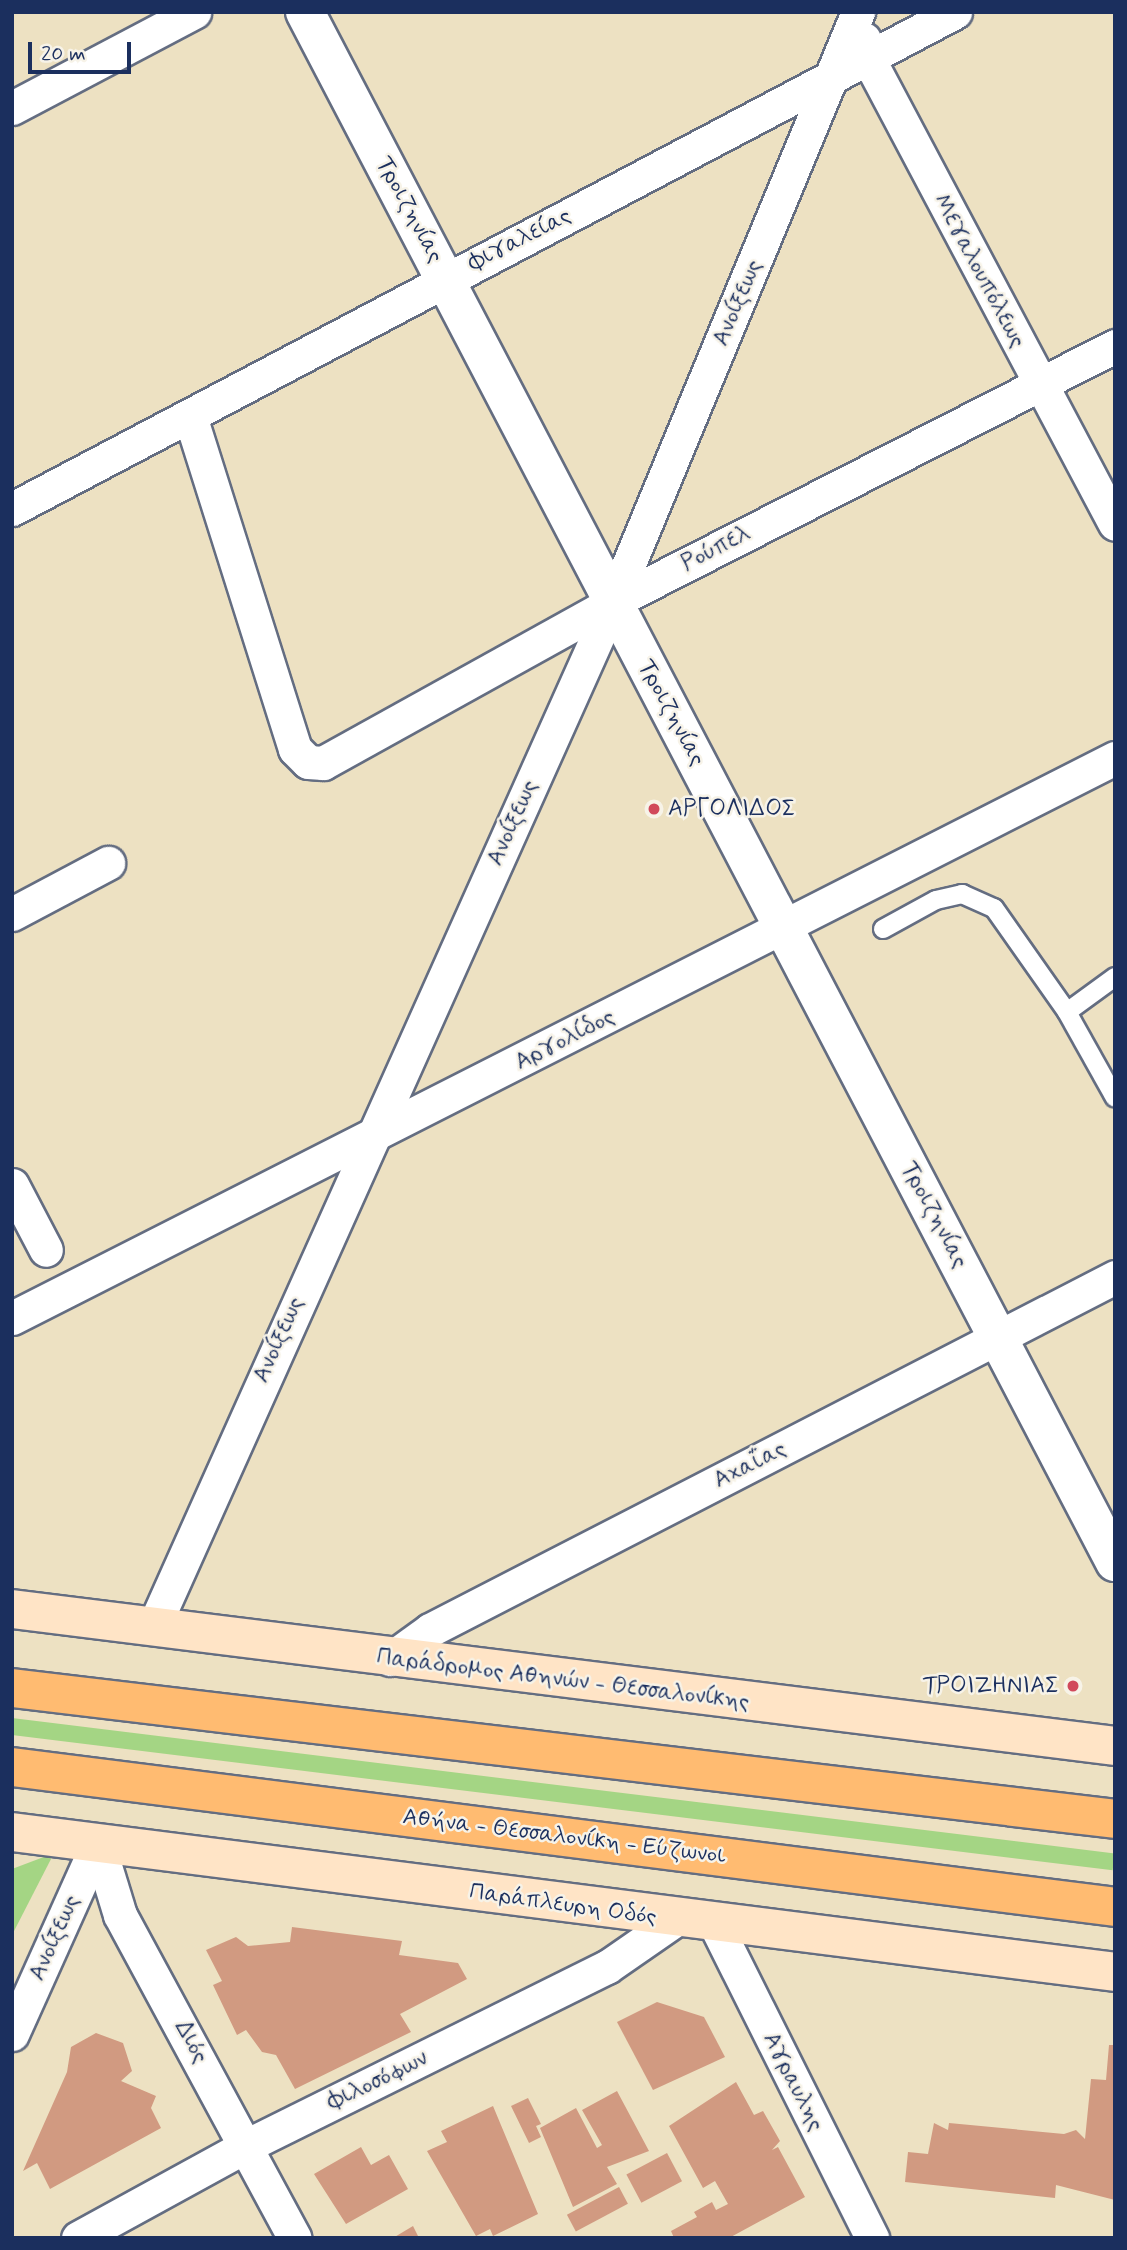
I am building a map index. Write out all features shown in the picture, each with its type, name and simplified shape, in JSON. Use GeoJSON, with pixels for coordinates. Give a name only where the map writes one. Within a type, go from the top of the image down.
{"type":"FeatureCollection","features":[{"type":"Feature","properties":{"kind":"highway"},"geometry":{"type":"LineString","coordinates":[[12,1689],[1115,1819]]}},
{"type":"Feature","properties":{"kind":"highway","name":"Αθήνα - Θεσσαλονίκη - Εύζωνοι"},"geometry":{"type":"LineString","coordinates":[[12,1768],[1115,1907]]}},
{"type":"Feature","properties":{"kind":"main road","name":"Παράδρομος Αθηνών - Θεσσαλονίκης"},"geometry":{"type":"LineString","coordinates":[[12,1609],[390,1659],[1115,1746]]}},
{"type":"Feature","properties":{"kind":"main road","name":"Παράπλευρη Οδός"},"geometry":{"type":"LineString","coordinates":[[12,1832],[716,1926],[1115,1972]]}},
{"type":"Feature","properties":{"kind":"street"},"geometry":{"type":"LineString","coordinates":[[12,108],[194,12]]}},
{"type":"Feature","properties":{"kind":"street","name":"Τροιζηνίας"},"geometry":{"type":"LineString","coordinates":[[305,12],[1115,1562]]}},
{"type":"Feature","properties":{"kind":"street","name":"Μεγαλουπόλεως"},"geometry":{"type":"LineString","coordinates":[[858,12],[868,58],[1115,524]]}},
{"type":"Feature","properties":{"kind":"street","name":"Ανοίξεως"},"geometry":{"type":"LineString","coordinates":[[153,1628],[613,602],[858,12]]}},
{"type":"Feature","properties":{"kind":"street","name":"Φιγαλείας"},"geometry":{"type":"LineString","coordinates":[[12,509],[955,12]]}},
{"type":"Feature","properties":{"kind":"street","name":"Ρούπελ"},"geometry":{"type":"LineString","coordinates":[[190,416],[295,750],[308,762],[323,763],[613,602],[1115,346]]}},
{"type":"Feature","properties":{"kind":"street","name":"Αργολίδος"},"geometry":{"type":"LineString","coordinates":[[12,1318],[370,1141],[1115,758]]}},
{"type":"Feature","properties":{"kind":"street"},"geometry":{"type":"LineString","coordinates":[[12,914],[107,863]]}},
{"type":"Feature","properties":{"kind":"street"},"geometry":{"type":"LineString","coordinates":[[12,1185],[46,1250]]}},
{"type":"Feature","properties":{"kind":"street","name":"Αχαΐας"},"geometry":{"type":"LineString","coordinates":[[390,1659],[430,1630],[1115,1277]]}},
{"type":"Feature","properties":{"kind":"street","name":"Ανοίξεως"},"geometry":{"type":"LineString","coordinates":[[12,2034],[98,1843]]}},
{"type":"Feature","properties":{"kind":"street","name":"Διός"},"geometry":{"type":"LineString","coordinates":[[98,1843],[120,1915],[248,2145],[295,2238]]}},
{"type":"Feature","properties":{"kind":"street","name":"Φιλοσόφων"},"geometry":{"type":"LineString","coordinates":[[78,2238],[248,2145],[607,1967],[675,1920]]}},
{"type":"Feature","properties":{"kind":"street","name":"Αγραυλης"},"geometry":{"type":"LineString","coordinates":[[716,1926],[872,2238]]}},
{"type":"Feature","properties":{"kind":"lane"},"geometry":{"type":"LineString","coordinates":[[883,929],[936,900],[962,894],[994,908],[1067,1012],[1115,1098]]}},
{"type":"Feature","properties":{"kind":"lane"},"geometry":{"type":"LineString","coordinates":[[1067,1012],[1115,977]]}},
{"type":"Feature","properties":{"kind":"green space"},"geometry":{"type":"Polygon","coordinates":[[[12,1718],[1115,1853],[1113,1870],[12,1735],[12,1718]]]}},
{"type":"Feature","properties":{"kind":"green space"},"geometry":{"type":"Polygon","coordinates":[[[49,1855],[51,1859],[12,1935],[12,1869],[49,1855]]]}},
{"type":"Feature","properties":{"kind":"building"},"geometry":{"type":"Polygon","coordinates":[[[292,1927],[402,1941],[399,1955],[458,1963],[467,1979],[400,2014],[411,2032],[295,2089],[276,2055],[262,2052],[246,2030],[237,2035],[213,1985],[222,1981],[206,1950],[236,1937],[248,1946],[290,1942],[292,1927]]]}},
{"type":"Feature","properties":{"kind":"building"},"geometry":{"type":"Polygon","coordinates":[[[657,2002],[704,2017],[725,2057],[653,2090],[617,2022],[657,2002]]]}},
{"type":"Feature","properties":{"kind":"building"},"geometry":{"type":"Polygon","coordinates":[[[96,2033],[123,2043],[132,2071],[121,2081],[156,2096],[151,2108],[161,2128],[50,2189],[37,2163],[23,2171],[67,2072],[71,2047],[96,2033]]]}},
{"type":"Feature","properties":{"kind":"building"},"geometry":{"type":"Polygon","coordinates":[[[1109,2045],[1115,2045],[1115,2200],[1056,2185],[1055,2198],[905,2182],[908,2152],[928,2154],[934,2123],[948,2130],[949,2123],[1064,2134],[1076,2130],[1085,2139],[1091,2079],[1106,2080],[1109,2045]]]}},
{"type":"Feature","properties":{"kind":"building"},"geometry":{"type":"Polygon","coordinates":[[[736,2082],[754,2115],[763,2111],[780,2141],[772,2150],[778,2147],[805,2197],[729,2238],[674,2238],[671,2231],[697,2217],[694,2212],[712,2202],[716,2210],[728,2204],[715,2181],[703,2188],[669,2126],[736,2082]]]}},
{"type":"Feature","properties":{"kind":"building"},"geometry":{"type":"Polygon","coordinates":[[[617,2091],[649,2151],[607,2167],[617,2184],[573,2207],[540,2128],[576,2108],[597,2148],[602,2145],[582,2110],[617,2091]]]}},
{"type":"Feature","properties":{"kind":"building"},"geometry":{"type":"Polygon","coordinates":[[[528,2098],[541,2124],[536,2126],[541,2137],[529,2143],[511,2106],[528,2098]]]}},
{"type":"Feature","properties":{"kind":"building"},"geometry":{"type":"Polygon","coordinates":[[[493,2106],[538,2214],[493,2236],[490,2229],[476,2236],[427,2151],[447,2142],[441,2131],[493,2106]]]}},
{"type":"Feature","properties":{"kind":"building"},"geometry":{"type":"Polygon","coordinates":[[[361,2147],[371,2165],[389,2155],[408,2189],[346,2224],[314,2174],[361,2147]]]}},
{"type":"Feature","properties":{"kind":"building"},"geometry":{"type":"Polygon","coordinates":[[[667,2153],[682,2181],[641,2203],[626,2175],[667,2153]]]}},
{"type":"Feature","properties":{"kind":"building"},"geometry":{"type":"Polygon","coordinates":[[[619,2187],[628,2204],[576,2231],[567,2215],[619,2187]]]}},
{"type":"Feature","properties":{"kind":"building"},"geometry":{"type":"Polygon","coordinates":[[[413,2226],[419,2238],[393,2238],[413,2226]]]}},
{"type":"Feature","properties":{"kind":"place","name":"ΑΡΓΟΛΙΔΟΣ"},"geometry":{"type":"Point","coordinates":[654,809]}},
{"type":"Feature","properties":{"kind":"place","name":"ΤΡΟΙΖΗΝΙΑΣ"},"geometry":{"type":"Point","coordinates":[1073,1686]}}]}
